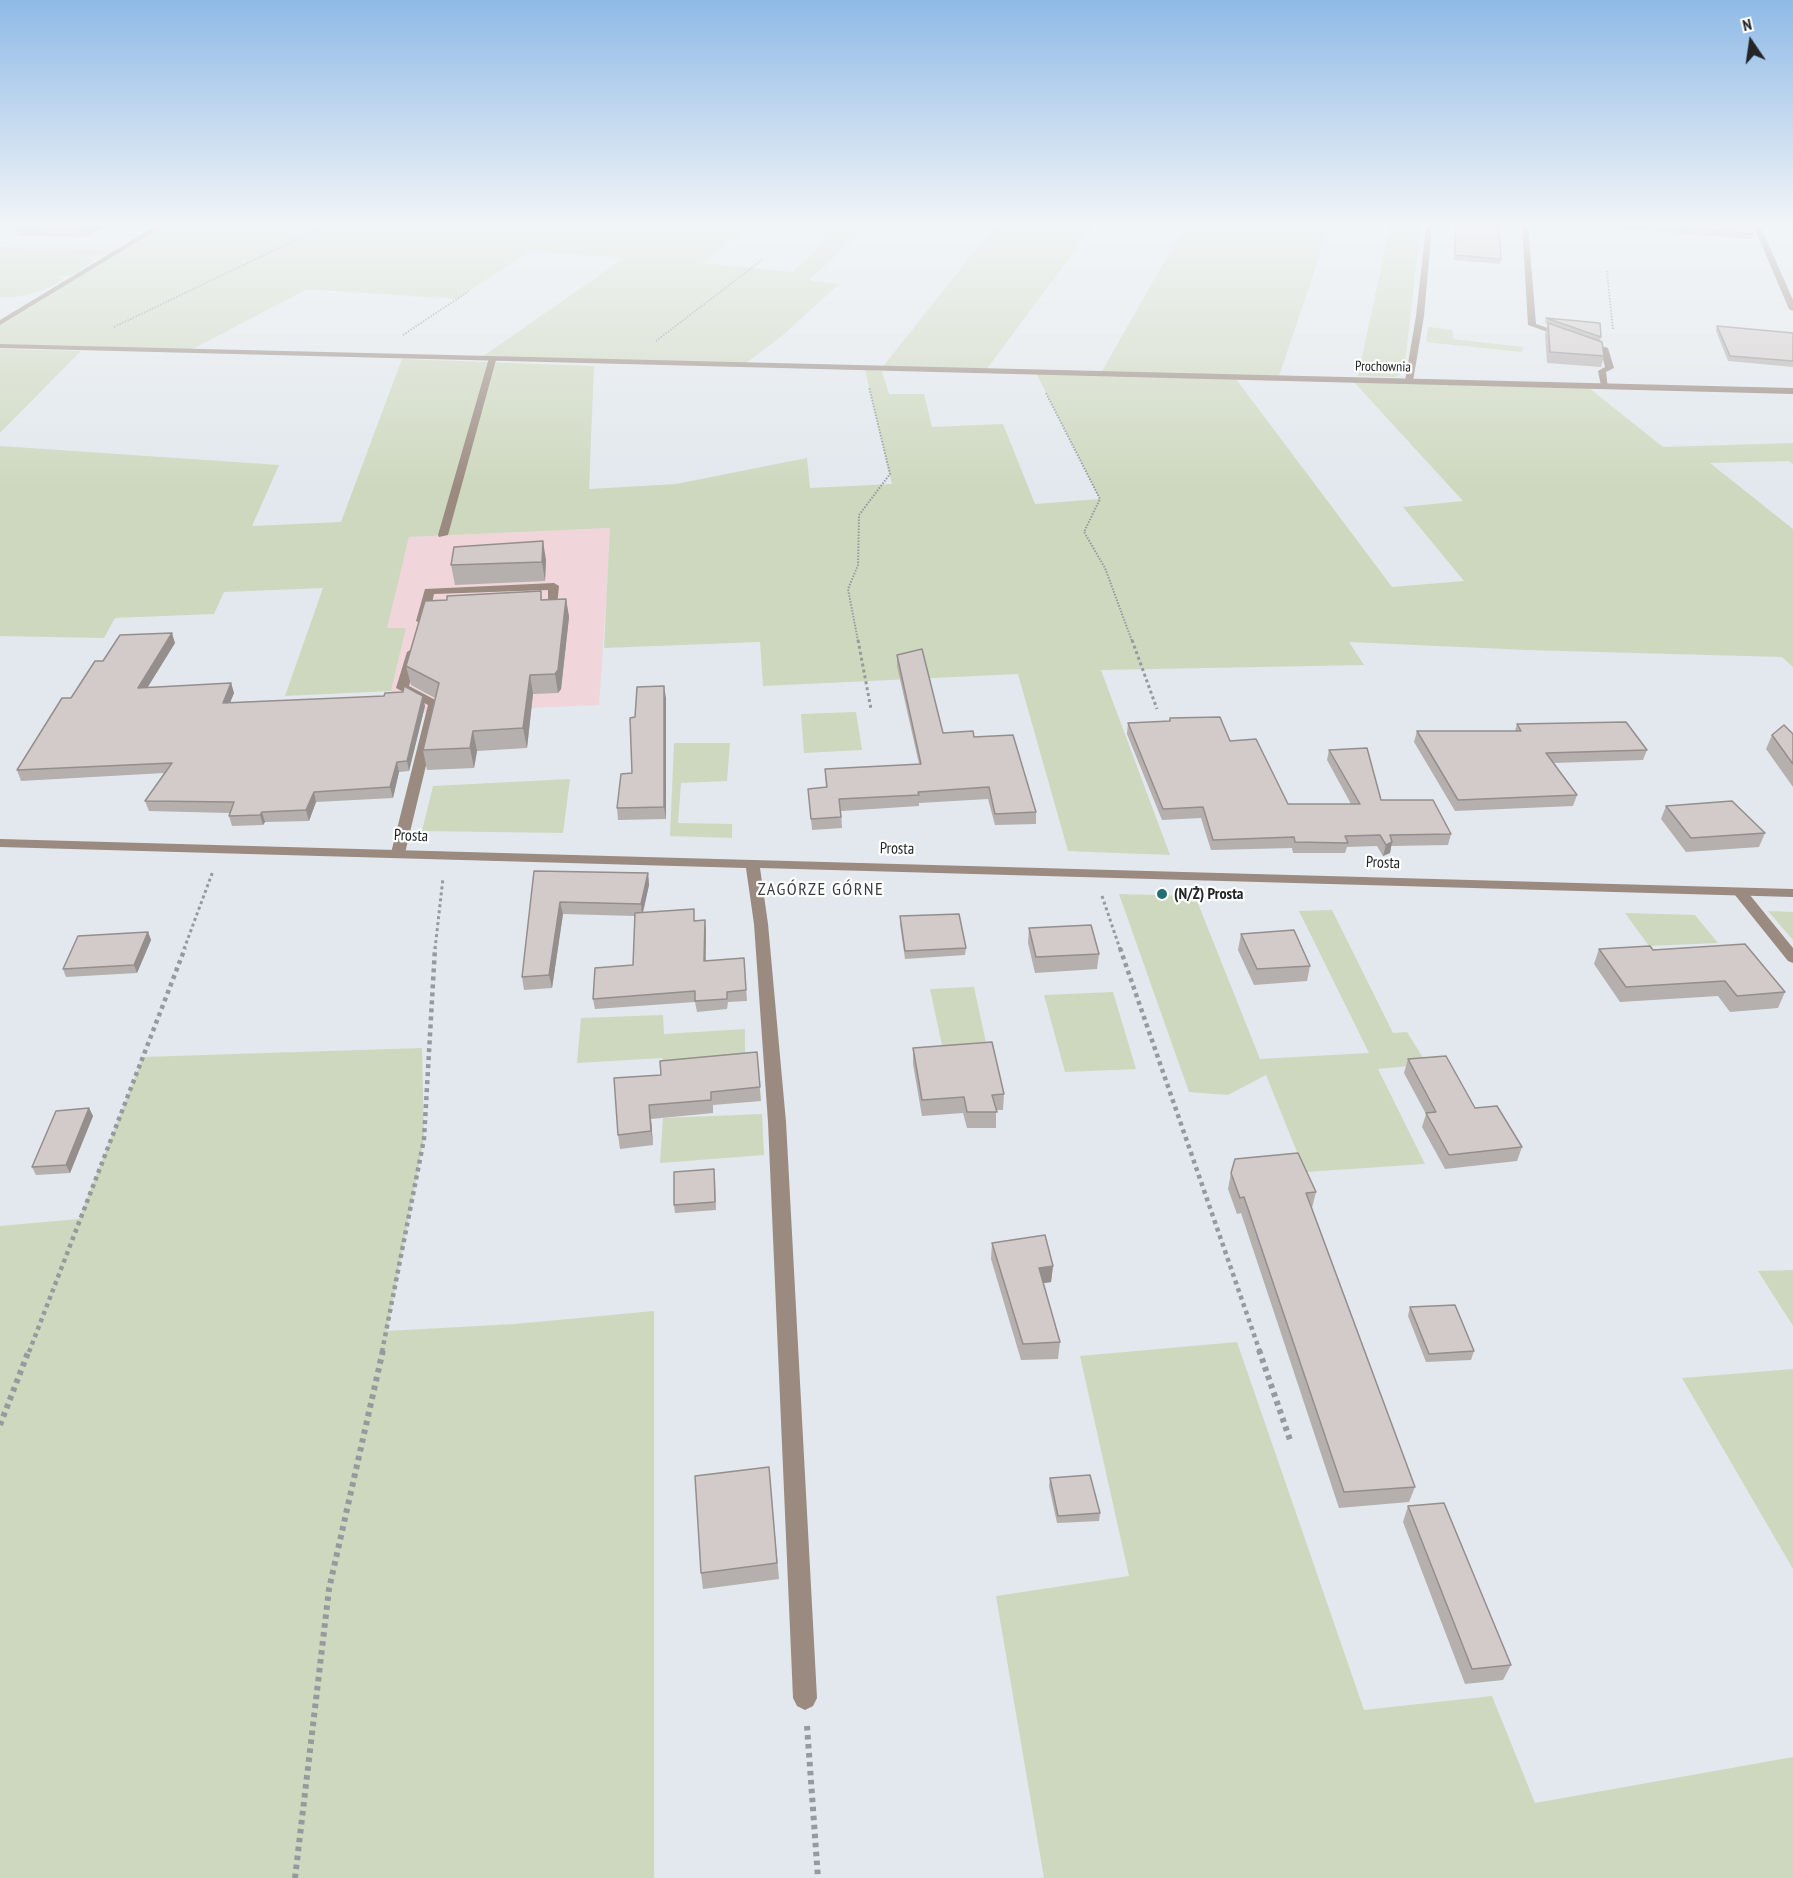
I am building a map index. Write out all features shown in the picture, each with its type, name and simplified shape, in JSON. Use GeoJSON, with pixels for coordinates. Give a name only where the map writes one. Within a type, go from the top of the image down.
{"type":"FeatureCollection","features":[{"type":"Feature","properties":{"kind":"street"},"geometry":{"type":"LineString","coordinates":[[0,323],[17,313]]}},
{"type":"Feature","properties":{"kind":"street"},"geometry":{"type":"LineString","coordinates":[[1409,381],[1420,313]]}},
{"type":"Feature","properties":{"kind":"street"},"geometry":{"type":"LineString","coordinates":[[1531,313],[1532,325],[1605,350],[1610,368],[1602,371],[1605,386]]}},
{"type":"Feature","properties":{"kind":"street","name":"Prochownia"},"geometry":{"type":"LineString","coordinates":[[0,346],[1793,391]]}},
{"type":"Feature","properties":{"kind":"street"},"geometry":{"type":"LineString","coordinates":[[443,535],[492,360]]}},
{"type":"Feature","properties":{"kind":"street"},"geometry":{"type":"LineString","coordinates":[[398,853],[435,703],[402,688],[417,638],[431,610],[429,591],[554,586],[553,604],[530,605]]}},
{"type":"Feature","properties":{"kind":"street","name":"Prosta"},"geometry":{"type":"LineString","coordinates":[[0,843],[1793,893]]}},
{"type":"Feature","properties":{"kind":"street"},"geometry":{"type":"LineString","coordinates":[[752,863],[761,924],[777,1122],[805,1698]]}},
{"type":"Feature","properties":{"kind":"street"},"geometry":{"type":"LineString","coordinates":[[1740,892],[1793,958]]}},
{"type":"Feature","properties":{"kind":"path"},"geometry":{"type":"LineString","coordinates":[[112,327],[142,313]]}},
{"type":"Feature","properties":{"kind":"path"},"geometry":{"type":"LineString","coordinates":[[373,356],[437,313]]}},
{"type":"Feature","properties":{"kind":"path"},"geometry":{"type":"LineString","coordinates":[[626,363],[692,313]]}},
{"type":"Feature","properties":{"kind":"path"},"geometry":{"type":"LineString","coordinates":[[1605,350],[1614,342],[1611,313]]}},
{"type":"Feature","properties":{"kind":"path"},"geometry":{"type":"LineString","coordinates":[[865,369],[890,474],[860,515],[858,565],[848,589],[871,709]]}},
{"type":"Feature","properties":{"kind":"path"},"geometry":{"type":"LineString","coordinates":[[1035,371],[1100,499],[1084,532],[1105,568],[1156,709]]}},
{"type":"Feature","properties":{"kind":"path"},"geometry":{"type":"LineString","coordinates":[[0,1425],[164,1005],[222,849]]}},
{"type":"Feature","properties":{"kind":"path"},"geometry":{"type":"LineString","coordinates":[[295,1878],[329,1589],[387,1331],[424,1139],[435,942],[447,855]]}},
{"type":"Feature","properties":{"kind":"path"},"geometry":{"type":"LineString","coordinates":[[1094,873],[1290,1440]]}},
{"type":"Feature","properties":{"kind":"path"},"geometry":{"type":"LineString","coordinates":[[805,1698],[818,1878]]}},
{"type":"Feature","properties":{"kind":"shaded area"},"geometry":{"type":"Polygon","coordinates":[[[611,528],[599,705],[415,713],[390,694],[406,628],[386,629],[409,537],[611,528]]]}},
{"type":"Feature","properties":{"kind":"green space"},"geometry":{"type":"Polygon","coordinates":[[[17,313],[262,313],[189,351],[0,346],[0,323],[17,313]]]}},
{"type":"Feature","properties":{"kind":"green space"},"geometry":{"type":"Polygon","coordinates":[[[546,313],[808,313],[782,336],[742,366],[479,359],[546,313]]]}},
{"type":"Feature","properties":{"kind":"green space"},"geometry":{"type":"Polygon","coordinates":[[[926,313],[1029,313],[986,370],[881,369],[926,313]]]}},
{"type":"Feature","properties":{"kind":"green space"},"geometry":{"type":"Polygon","coordinates":[[[1135,313],[1300,313],[1279,376],[1101,373],[1135,313]]]}},
{"type":"Feature","properties":{"kind":"green space"},"geometry":{"type":"Polygon","coordinates":[[[1371,313],[1411,313],[1404,372],[1395,377],[1358,376],[1371,313]]]}},
{"type":"Feature","properties":{"kind":"green space"},"geometry":{"type":"Polygon","coordinates":[[[1428,327],[1452,330],[1453,339],[1523,347],[1522,352],[1426,342],[1428,327]]]}},
{"type":"Feature","properties":{"kind":"green space"},"geometry":{"type":"Polygon","coordinates":[[[0,349],[81,351],[0,433],[0,349]]]}},
{"type":"Feature","properties":{"kind":"green space"},"geometry":{"type":"Polygon","coordinates":[[[402,359],[594,366],[589,489],[676,484],[807,458],[810,488],[892,484],[865,370],[882,371],[889,394],[924,394],[932,427],[1003,424],[1035,504],[1100,499],[1036,373],[1236,379],[1392,587],[1464,581],[1403,507],[1463,501],[1353,381],[1589,388],[1663,447],[1793,443],[1793,464],[1789,461],[1710,463],[1793,529],[1793,667],[1782,657],[1527,650],[1349,642],[1364,665],[1101,670],[1170,855],[1068,851],[1018,674],[763,686],[760,642],[604,648],[610,528],[409,537],[387,628],[406,628],[391,691],[285,696],[323,588],[224,592],[214,614],[115,618],[104,638],[0,636],[0,446],[279,465],[252,526],[341,522],[402,359]]]}},
{"type":"Feature","properties":{"kind":"green space"},"geometry":{"type":"Polygon","coordinates":[[[856,712],[862,750],[804,753],[801,714],[856,712]]]}},
{"type":"Feature","properties":{"kind":"green space"},"geometry":{"type":"Polygon","coordinates":[[[674,743],[730,743],[727,781],[681,783],[678,823],[732,824],[732,838],[670,836],[674,743]]]}},
{"type":"Feature","properties":{"kind":"green space"},"geometry":{"type":"Polygon","coordinates":[[[570,779],[563,833],[422,831],[433,786],[570,779]]]}},
{"type":"Feature","properties":{"kind":"green space"},"geometry":{"type":"Polygon","coordinates":[[[1119,894],[1195,896],[1260,1059],[1369,1053],[1299,911],[1332,910],[1393,1033],[1407,1032],[1427,1064],[1378,1069],[1425,1164],[1305,1172],[1266,1075],[1228,1095],[1189,1092],[1119,894]]]}},
{"type":"Feature","properties":{"kind":"green space"},"geometry":{"type":"Polygon","coordinates":[[[1768,911],[1793,912],[1793,940],[1768,911]]]}},
{"type":"Feature","properties":{"kind":"green space"},"geometry":{"type":"Polygon","coordinates":[[[1625,913],[1695,915],[1718,943],[1649,946],[1625,913]]]}},
{"type":"Feature","properties":{"kind":"green space"},"geometry":{"type":"Polygon","coordinates":[[[974,987],[987,1047],[943,1050],[930,989],[974,987]]]}},
{"type":"Feature","properties":{"kind":"green space"},"geometry":{"type":"Polygon","coordinates":[[[1113,992],[1136,1069],[1065,1072],[1044,995],[1113,992]]]}},
{"type":"Feature","properties":{"kind":"green space"},"geometry":{"type":"Polygon","coordinates":[[[663,1015],[664,1034],[745,1029],[745,1061],[662,1068],[662,1058],[577,1063],[581,1018],[663,1015]]]}},
{"type":"Feature","properties":{"kind":"green space"},"geometry":{"type":"Polygon","coordinates":[[[422,1048],[424,1139],[387,1331],[515,1324],[654,1311],[654,1878],[0,1878],[0,1226],[79,1219],[143,1057],[422,1048]]]}},
{"type":"Feature","properties":{"kind":"green space"},"geometry":{"type":"Polygon","coordinates":[[[762,1114],[764,1155],[660,1163],[663,1118],[762,1114]]]}},
{"type":"Feature","properties":{"kind":"green space"},"geometry":{"type":"Polygon","coordinates":[[[1793,1270],[1793,1326],[1758,1271],[1793,1270]]]}},
{"type":"Feature","properties":{"kind":"green space"},"geometry":{"type":"Polygon","coordinates":[[[1237,1342],[1364,1710],[1492,1696],[1535,1803],[1793,1757],[1793,1878],[1044,1878],[996,1596],[1129,1576],[1080,1356],[1237,1342]]]}},
{"type":"Feature","properties":{"kind":"green space"},"geometry":{"type":"Polygon","coordinates":[[[1793,1369],[1793,1569],[1682,1378],[1793,1369]]]}},
{"type":"Feature","properties":{"kind":"building"},"geometry":{"type":"Polygon","coordinates":[[[1546,318],[1600,323],[1601,337],[1546,318]]]}},
{"type":"Feature","properties":{"kind":"building"},"geometry":{"type":"Polygon","coordinates":[[[1548,323],[1602,342],[1604,356],[1550,352],[1548,323]]]}},
{"type":"Feature","properties":{"kind":"building"},"geometry":{"type":"Polygon","coordinates":[[[1717,326],[1793,333],[1793,361],[1730,356],[1717,326]]]}},
{"type":"Feature","properties":{"kind":"building"},"geometry":{"type":"Polygon","coordinates":[[[543,541],[542,562],[451,565],[454,547],[543,541]]]}},
{"type":"Feature","properties":{"kind":"building"},"geometry":{"type":"Polygon","coordinates":[[[541,591],[541,600],[566,599],[558,670],[555,674],[530,675],[523,728],[473,731],[470,748],[423,750],[439,683],[406,666],[425,601],[447,600],[447,596],[541,591]]]}},
{"type":"Feature","properties":{"kind":"building"},"geometry":{"type":"Polygon","coordinates":[[[172,633],[138,688],[231,683],[223,703],[384,696],[385,693],[403,692],[404,686],[423,696],[407,761],[397,762],[390,787],[314,792],[306,810],[229,816],[234,802],[145,801],[172,763],[17,770],[62,698],[71,698],[95,661],[103,661],[120,635],[172,633]]]}},
{"type":"Feature","properties":{"kind":"building"},"geometry":{"type":"Polygon","coordinates":[[[922,649],[943,733],[973,731],[974,737],[1013,735],[1036,812],[995,814],[989,787],[918,792],[919,795],[839,799],[841,817],[811,819],[808,789],[827,787],[825,769],[921,764],[897,655],[922,649]]]}},
{"type":"Feature","properties":{"kind":"building"},"geometry":{"type":"Polygon","coordinates":[[[664,686],[664,807],[617,808],[621,774],[632,773],[630,718],[635,717],[637,687],[664,686]]]}},
{"type":"Feature","properties":{"kind":"building"},"geometry":{"type":"Polygon","coordinates":[[[1220,717],[1230,741],[1256,739],[1288,804],[1360,804],[1329,750],[1367,748],[1381,800],[1433,800],[1451,834],[1390,835],[1392,842],[1386,845],[1380,835],[1345,836],[1348,843],[1295,842],[1294,837],[1213,840],[1203,807],[1163,809],[1128,723],[1170,721],[1170,718],[1220,717]]]}},
{"type":"Feature","properties":{"kind":"building"},"geometry":{"type":"Polygon","coordinates":[[[1626,722],[1647,750],[1546,753],[1577,795],[1458,800],[1417,731],[1521,731],[1517,724],[1626,722]]]}},
{"type":"Feature","properties":{"kind":"building"},"geometry":{"type":"Polygon","coordinates":[[[1784,725],[1793,734],[1793,764],[1772,735],[1784,725]]]}},
{"type":"Feature","properties":{"kind":"building"},"geometry":{"type":"Polygon","coordinates":[[[1732,801],[1765,833],[1691,838],[1666,806],[1732,801]]]}},
{"type":"Feature","properties":{"kind":"building"},"geometry":{"type":"Polygon","coordinates":[[[534,871],[648,873],[641,904],[560,902],[549,975],[522,977],[534,871]]]}},
{"type":"Feature","properties":{"kind":"building"},"geometry":{"type":"Polygon","coordinates":[[[694,909],[694,921],[705,920],[704,961],[744,958],[746,990],[727,992],[727,999],[695,1001],[695,991],[593,999],[595,968],[633,965],[635,913],[694,909]]]}},
{"type":"Feature","properties":{"kind":"building"},"geometry":{"type":"Polygon","coordinates":[[[959,914],[966,948],[905,951],[900,916],[959,914]]]}},
{"type":"Feature","properties":{"kind":"building"},"geometry":{"type":"Polygon","coordinates":[[[1091,925],[1099,954],[1036,957],[1029,928],[1091,925]]]}},
{"type":"Feature","properties":{"kind":"building"},"geometry":{"type":"Polygon","coordinates":[[[1294,930],[1310,966],[1257,969],[1241,934],[1294,930]]]}},
{"type":"Feature","properties":{"kind":"building"},"geometry":{"type":"Polygon","coordinates":[[[148,932],[134,965],[63,969],[78,936],[148,932]]]}},
{"type":"Feature","properties":{"kind":"building"},"geometry":{"type":"Polygon","coordinates":[[[1745,944],[1785,992],[1737,996],[1725,981],[1626,987],[1599,949],[1650,946],[1653,950],[1745,944]]]}},
{"type":"Feature","properties":{"kind":"building"},"geometry":{"type":"Polygon","coordinates":[[[992,1042],[1004,1094],[992,1095],[997,1112],[967,1112],[964,1097],[922,1100],[913,1048],[992,1042]]]}},
{"type":"Feature","properties":{"kind":"building"},"geometry":{"type":"Polygon","coordinates":[[[757,1052],[760,1087],[711,1092],[711,1100],[649,1105],[651,1131],[618,1135],[614,1078],[661,1075],[660,1061],[757,1052]]]}},
{"type":"Feature","properties":{"kind":"building"},"geometry":{"type":"Polygon","coordinates":[[[1446,1056],[1475,1108],[1497,1106],[1522,1147],[1449,1155],[1426,1113],[1436,1112],[1408,1059],[1446,1056]]]}},
{"type":"Feature","properties":{"kind":"building"},"geometry":{"type":"Polygon","coordinates":[[[89,1108],[66,1165],[32,1167],[56,1111],[89,1108]]]}},
{"type":"Feature","properties":{"kind":"building"},"geometry":{"type":"Polygon","coordinates":[[[1298,1153],[1316,1192],[1306,1193],[1415,1487],[1344,1492],[1244,1197],[1240,1198],[1231,1173],[1235,1159],[1298,1153]]]}},
{"type":"Feature","properties":{"kind":"building"},"geometry":{"type":"Polygon","coordinates":[[[714,1169],[715,1202],[674,1205],[674,1172],[714,1169]]]}},
{"type":"Feature","properties":{"kind":"building"},"geometry":{"type":"Polygon","coordinates":[[[1045,1235],[1053,1266],[1039,1268],[1060,1342],[1023,1344],[992,1243],[1045,1235]]]}},
{"type":"Feature","properties":{"kind":"building"},"geometry":{"type":"Polygon","coordinates":[[[1455,1305],[1474,1351],[1429,1354],[1410,1307],[1455,1305]]]}},
{"type":"Feature","properties":{"kind":"building"},"geometry":{"type":"Polygon","coordinates":[[[769,1467],[777,1563],[701,1573],[695,1476],[769,1467]]]}},
{"type":"Feature","properties":{"kind":"building"},"geometry":{"type":"Polygon","coordinates":[[[1090,1475],[1100,1513],[1058,1516],[1050,1478],[1090,1475]]]}},
{"type":"Feature","properties":{"kind":"building"},"geometry":{"type":"Polygon","coordinates":[[[1444,1503],[1511,1665],[1472,1669],[1408,1506],[1444,1503]]]}},
{"type":"Feature","properties":{"kind":"place","name":"(N/Ż) Prosta"},"geometry":{"type":"Point","coordinates":[1162,894]}},
{"type":"Feature","properties":{"kind":"district","name":"ZAGÓRZE GÓRNE"},"geometry":{"type":"Point","coordinates":[821,890]}}]}
